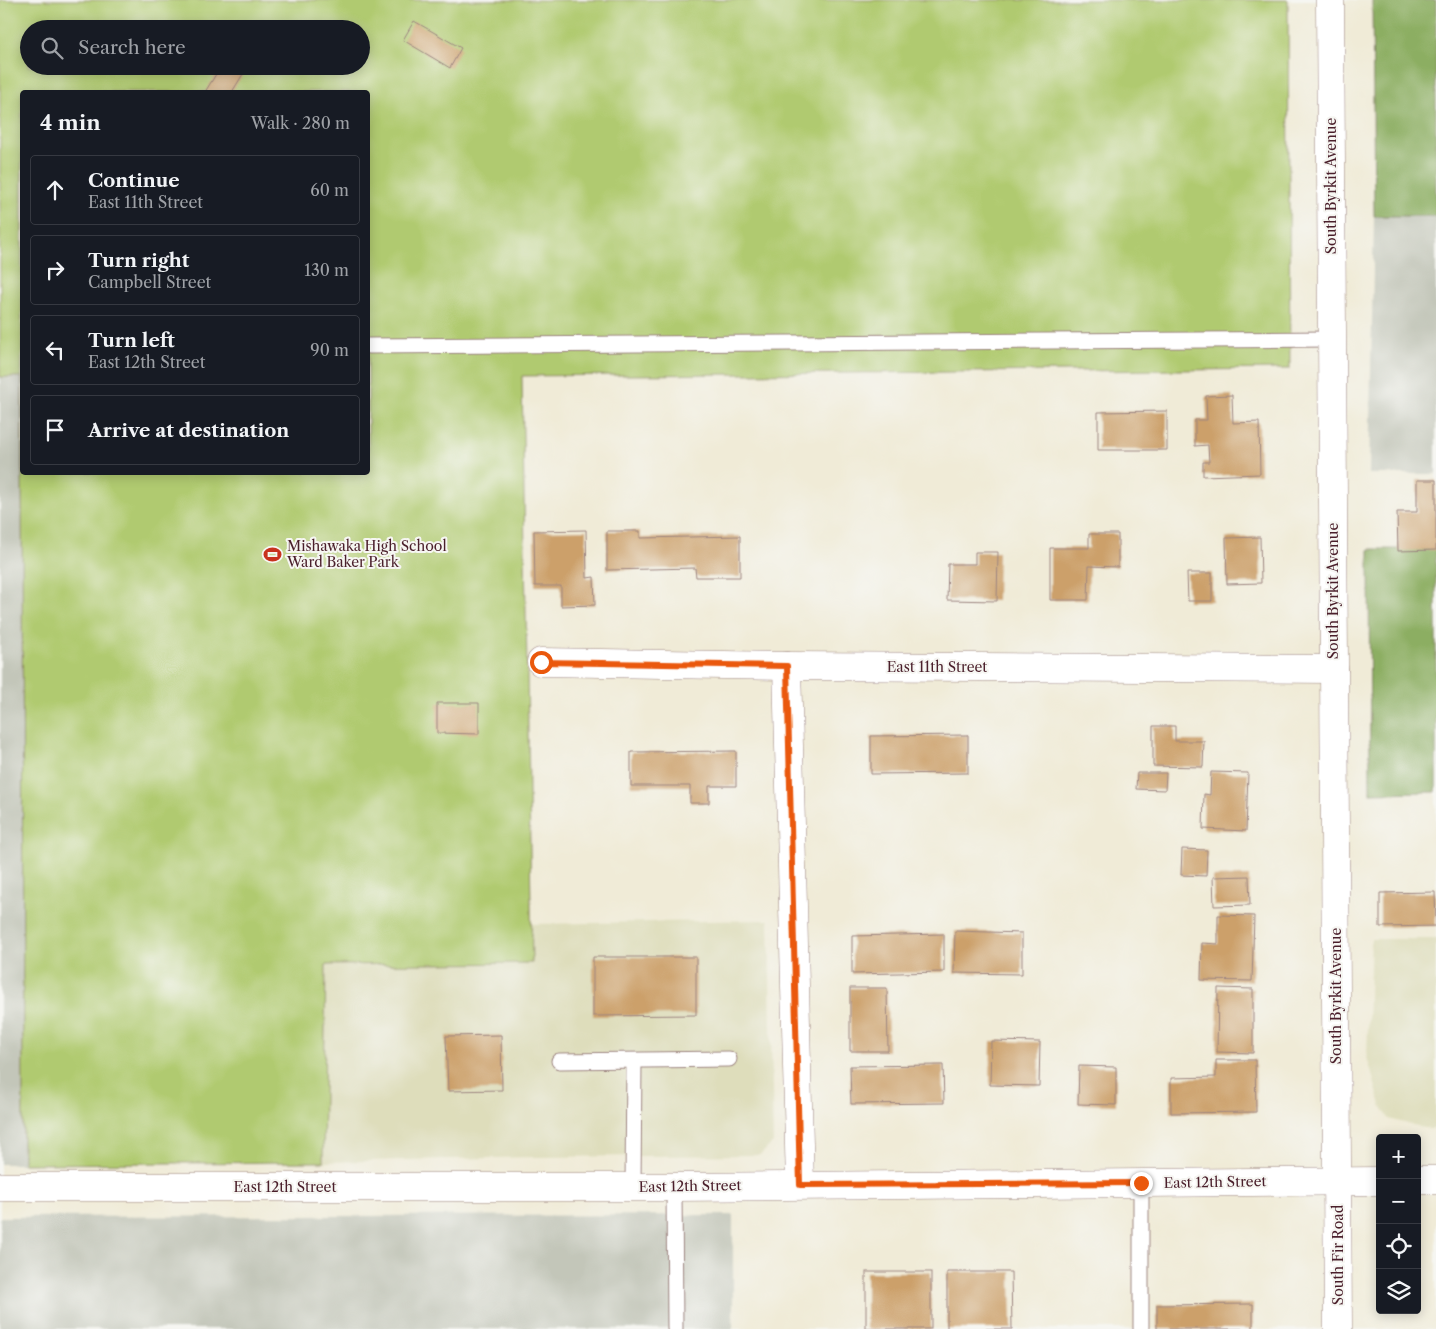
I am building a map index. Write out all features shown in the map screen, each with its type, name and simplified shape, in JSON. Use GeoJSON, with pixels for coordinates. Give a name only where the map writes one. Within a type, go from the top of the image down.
{"type":"FeatureCollection","features":[{"type":"Feature","properties":{"kind":"street","name":"South Byrkit Avenue"},"geometry":{"type":"LineString","coordinates":[[1330,0],[1337,1181]]}},
{"type":"Feature","properties":{"kind":"street","name":"East 11th Street"},"geometry":{"type":"LineString","coordinates":[[541,662],[787,666],[1334,669]]}},
{"type":"Feature","properties":{"kind":"street"},"geometry":{"type":"LineString","coordinates":[[787,666],[800,1185]]}},
{"type":"Feature","properties":{"kind":"street"},"geometry":{"type":"LineString","coordinates":[[1421,1180],[1436,1180]]}},
{"type":"Feature","properties":{"kind":"street","name":"South Fir Road"},"geometry":{"type":"LineString","coordinates":[[1337,1181],[1338,1329]]}},
{"type":"Feature","properties":{"kind":"street","name":"East 12th Street"},"geometry":{"type":"LineString","coordinates":[[0,1187],[674,1187],[1376,1181]]}},
{"type":"Feature","properties":{"kind":"lane"},"geometry":{"type":"LineString","coordinates":[[370,346],[1332,340]]}},
{"type":"Feature","properties":{"kind":"lane"},"geometry":{"type":"LineString","coordinates":[[558,1061],[729,1059]]}},
{"type":"Feature","properties":{"kind":"lane"},"geometry":{"type":"LineString","coordinates":[[633,1187],[634,1061]]}},
{"type":"Feature","properties":{"kind":"lane"},"geometry":{"type":"LineString","coordinates":[[1141,1183],[1141,1329]]}},
{"type":"Feature","properties":{"kind":"lane"},"geometry":{"type":"LineString","coordinates":[[674,1187],[675,1329]]}},
{"type":"Feature","properties":{"kind":"shaded area"},"geometry":{"type":"Polygon","coordinates":[[[1374,216],[1436,216],[1436,474],[1369,474],[1374,216]]]}},
{"type":"Feature","properties":{"kind":"shaded area"},"geometry":{"type":"Polygon","coordinates":[[[20,376],[20,475],[22,475],[23,1164],[0,1164],[0,377],[20,376]]]}},
{"type":"Feature","properties":{"kind":"shaded area"},"geometry":{"type":"Polygon","coordinates":[[[769,920],[773,1143],[760,1155],[536,1157],[323,1162],[326,965],[532,963],[532,924],[769,920]]]}},
{"type":"Feature","properties":{"kind":"shaded area"},"geometry":{"type":"Polygon","coordinates":[[[1371,939],[1436,939],[1436,1129],[1389,1119],[1381,1105],[1367,1057],[1371,939]]]}},
{"type":"Feature","properties":{"kind":"shaded area"},"geometry":{"type":"Polygon","coordinates":[[[733,1215],[733,1329],[0,1329],[0,1217],[733,1215]]]}},
{"type":"Feature","properties":{"kind":"green space","name":"Mishawaka High School Ward Baker Park"},"geometry":{"type":"Polygon","coordinates":[[[0,0],[1288,0],[1290,369],[522,376],[532,963],[326,965],[323,1162],[23,1164],[22,475],[370,475],[370,90],[20,90],[20,377],[0,377],[0,0]]]}},
{"type":"Feature","properties":{"kind":"green space"},"geometry":{"type":"Polygon","coordinates":[[[1372,0],[1436,0],[1436,216],[1374,216],[1372,0]]]}},
{"type":"Feature","properties":{"kind":"green space"},"geometry":{"type":"Polygon","coordinates":[[[1369,549],[1436,549],[1436,792],[1370,793],[1369,549]]]}},
{"type":"Feature","properties":{"kind":"building"},"geometry":{"type":"Polygon","coordinates":[[[414,21],[461,48],[450,68],[403,40],[414,21]]]}},
{"type":"Feature","properties":{"kind":"building"},"geometry":{"type":"Polygon","coordinates":[[[215,75],[242,75],[233,90],[206,90],[215,75]]]}},
{"type":"Feature","properties":{"kind":"building"},"geometry":{"type":"Polygon","coordinates":[[[1232,395],[1233,423],[1259,422],[1260,474],[1203,476],[1203,462],[1209,462],[1208,445],[1195,446],[1195,420],[1207,420],[1206,396],[1232,395]]]}},
{"type":"Feature","properties":{"kind":"building"},"geometry":{"type":"Polygon","coordinates":[[[1167,411],[1167,450],[1098,450],[1098,412],[1167,411]]]}},
{"type":"Feature","properties":{"kind":"building"},"geometry":{"type":"Polygon","coordinates":[[[1417,480],[1436,480],[1436,550],[1398,551],[1397,512],[1417,512],[1417,480]]]}},
{"type":"Feature","properties":{"kind":"building"},"geometry":{"type":"Polygon","coordinates":[[[586,530],[587,578],[594,577],[595,605],[561,606],[561,586],[535,586],[534,531],[586,530]]]}},
{"type":"Feature","properties":{"kind":"building"},"geometry":{"type":"Polygon","coordinates":[[[607,531],[640,531],[640,538],[740,536],[740,577],[696,577],[695,568],[607,570],[607,531]]]}},
{"type":"Feature","properties":{"kind":"building"},"geometry":{"type":"Polygon","coordinates":[[[1089,534],[1118,534],[1118,567],[1089,566],[1088,600],[1050,600],[1050,548],[1089,548],[1089,534]]]}},
{"type":"Feature","properties":{"kind":"building"},"geometry":{"type":"Polygon","coordinates":[[[1260,537],[1261,583],[1227,584],[1226,538],[1260,537]]]}},
{"type":"Feature","properties":{"kind":"building"},"geometry":{"type":"Polygon","coordinates":[[[975,552],[998,552],[997,601],[947,600],[948,564],[975,564],[975,552]]]}},
{"type":"Feature","properties":{"kind":"building"},"geometry":{"type":"Polygon","coordinates":[[[1187,573],[1212,573],[1212,601],[1188,601],[1187,573]]]}},
{"type":"Feature","properties":{"kind":"building"},"geometry":{"type":"Polygon","coordinates":[[[437,703],[479,703],[479,734],[437,733],[437,703]]]}},
{"type":"Feature","properties":{"kind":"building"},"geometry":{"type":"Polygon","coordinates":[[[1153,726],[1175,726],[1175,741],[1204,741],[1203,767],[1153,766],[1153,726]]]}},
{"type":"Feature","properties":{"kind":"building"},"geometry":{"type":"Polygon","coordinates":[[[968,735],[968,773],[871,774],[871,736],[968,735]]]}},
{"type":"Feature","properties":{"kind":"building"},"geometry":{"type":"Polygon","coordinates":[[[736,751],[736,786],[709,786],[709,803],[690,803],[690,786],[631,786],[631,752],[736,751]]]}},
{"type":"Feature","properties":{"kind":"building"},"geometry":{"type":"Polygon","coordinates":[[[1211,772],[1248,773],[1246,831],[1203,829],[1204,794],[1210,795],[1211,772]]]}},
{"type":"Feature","properties":{"kind":"building"},"geometry":{"type":"Polygon","coordinates":[[[1137,773],[1166,773],[1165,790],[1136,789],[1137,773]]]}},
{"type":"Feature","properties":{"kind":"building"},"geometry":{"type":"Polygon","coordinates":[[[1182,849],[1207,850],[1206,876],[1181,875],[1182,849]]]}},
{"type":"Feature","properties":{"kind":"building"},"geometry":{"type":"Polygon","coordinates":[[[1249,876],[1250,905],[1214,906],[1213,877],[1249,876]]]}},
{"type":"Feature","properties":{"kind":"building"},"geometry":{"type":"Polygon","coordinates":[[[1435,892],[1436,926],[1380,927],[1380,893],[1435,892]]]}},
{"type":"Feature","properties":{"kind":"building"},"geometry":{"type":"Polygon","coordinates":[[[1218,915],[1254,916],[1252,981],[1201,980],[1202,943],[1218,944],[1218,915]]]}},
{"type":"Feature","properties":{"kind":"building"},"geometry":{"type":"Polygon","coordinates":[[[955,931],[1022,933],[1022,974],[954,973],[955,931]]]}},
{"type":"Feature","properties":{"kind":"building"},"geometry":{"type":"Polygon","coordinates":[[[944,934],[944,972],[852,974],[852,936],[944,934]]]}},
{"type":"Feature","properties":{"kind":"building"},"geometry":{"type":"Polygon","coordinates":[[[593,957],[696,957],[696,1015],[593,1016],[593,957]]]}},
{"type":"Feature","properties":{"kind":"building"},"geometry":{"type":"Polygon","coordinates":[[[850,988],[887,988],[888,1051],[850,1051],[850,988]]]}},
{"type":"Feature","properties":{"kind":"building"},"geometry":{"type":"Polygon","coordinates":[[[1218,988],[1253,989],[1253,1053],[1217,1052],[1218,988]]]}},
{"type":"Feature","properties":{"kind":"building"},"geometry":{"type":"Polygon","coordinates":[[[501,1035],[502,1090],[448,1091],[446,1036],[501,1035]]]}},
{"type":"Feature","properties":{"kind":"building"},"geometry":{"type":"Polygon","coordinates":[[[991,1041],[1040,1042],[1039,1086],[990,1085],[991,1041]]]}},
{"type":"Feature","properties":{"kind":"building"},"geometry":{"type":"Polygon","coordinates":[[[1216,1060],[1255,1060],[1256,1112],[1171,1113],[1171,1078],[1216,1077],[1216,1060]]]}},
{"type":"Feature","properties":{"kind":"building"},"geometry":{"type":"Polygon","coordinates":[[[943,1065],[944,1103],[851,1104],[850,1066],[943,1065]]]}},
{"type":"Feature","properties":{"kind":"building"},"geometry":{"type":"Polygon","coordinates":[[[1079,1066],[1116,1067],[1116,1105],[1078,1104],[1079,1066]]]}},
{"type":"Feature","properties":{"kind":"building"},"geometry":{"type":"Polygon","coordinates":[[[866,1272],[931,1272],[931,1329],[866,1329],[866,1272]]]}},
{"type":"Feature","properties":{"kind":"building"},"geometry":{"type":"Polygon","coordinates":[[[947,1272],[1011,1272],[1012,1329],[947,1329],[947,1272]]]}},
{"type":"Feature","properties":{"kind":"building"},"geometry":{"type":"Polygon","coordinates":[[[1253,1304],[1253,1329],[1157,1329],[1157,1305],[1253,1304]]]}},
{"type":"Feature","properties":{"kind":"place","name":"Mishawaka High School Ward Baker Park"},"geometry":{"type":"Point","coordinates":[273,554]}},
{"type":"Feature","properties":{"kind":"route"},"geometry":{"type":"LineString","coordinates":[[541,662],[787,666],[800,1185],[1141,1183]]}}]}
